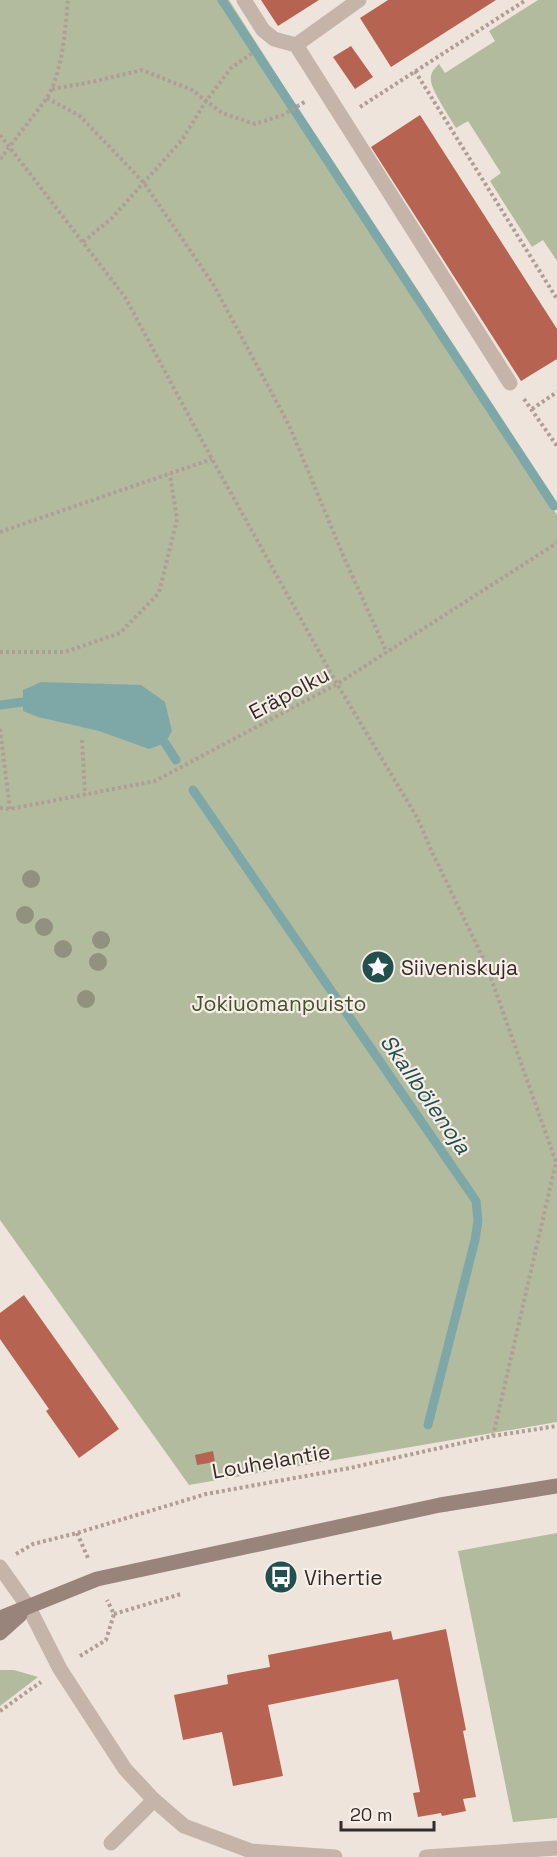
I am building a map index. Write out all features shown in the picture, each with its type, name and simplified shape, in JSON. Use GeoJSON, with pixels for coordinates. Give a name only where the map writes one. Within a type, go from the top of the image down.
{"type":"FeatureCollection","features":[{"type":"Feature","properties":{"kind":"main road"},"geometry":{"type":"LineString","coordinates":[[0,1618],[97,1579],[440,1505],[557,1486]]}},
{"type":"Feature","properties":{"kind":"main road"},"geometry":{"type":"LineString","coordinates":[[0,1633],[29,1608]]}},
{"type":"Feature","properties":{"kind":"street"},"geometry":{"type":"LineString","coordinates":[[244,0],[263,30],[274,39],[296,45],[510,383]]}},
{"type":"Feature","properties":{"kind":"street"},"geometry":{"type":"LineString","coordinates":[[296,45],[359,0]]}},
{"type":"Feature","properties":{"kind":"street"},"geometry":{"type":"LineString","coordinates":[[4,1563],[60,1669],[125,1770],[183,1826],[251,1851],[335,1857]]}},
{"type":"Feature","properties":{"kind":"street"},"geometry":{"type":"LineString","coordinates":[[111,1843],[154,1800]]}},
{"type":"Feature","properties":{"kind":"street"},"geometry":{"type":"LineString","coordinates":[[426,1857],[557,1848]]}},
{"type":"Feature","properties":{"kind":"path"},"geometry":{"type":"LineString","coordinates":[[0,159],[52,89],[64,40],[69,0]]}},
{"type":"Feature","properties":{"kind":"path"},"geometry":{"type":"LineString","coordinates":[[342,118],[526,0]]}},
{"type":"Feature","properties":{"kind":"path"},"geometry":{"type":"LineString","coordinates":[[83,242],[112,218],[144,183],[182,140],[206,101],[231,68],[250,54]]}},
{"type":"Feature","properties":{"kind":"path"},"geometry":{"type":"LineString","coordinates":[[52,89],[142,70],[192,90],[222,113],[255,124],[283,115],[307,100]]}},
{"type":"Feature","properties":{"kind":"path"},"geometry":{"type":"LineString","coordinates":[[415,71],[557,299]]}},
{"type":"Feature","properties":{"kind":"path"},"geometry":{"type":"LineString","coordinates":[[47,98],[80,116],[144,183],[213,284],[290,425],[343,555],[387,652]]}},
{"type":"Feature","properties":{"kind":"path"},"geometry":{"type":"LineString","coordinates":[[0,135],[125,297],[212,459],[338,684],[418,819],[486,964],[556,1162],[492,1436]]}},
{"type":"Feature","properties":{"kind":"path"},"geometry":{"type":"LineString","coordinates":[[510,383],[532,409],[557,446]]}},
{"type":"Feature","properties":{"kind":"path"},"geometry":{"type":"LineString","coordinates":[[532,409],[557,392]]}},
{"type":"Feature","properties":{"kind":"path"},"geometry":{"type":"LineString","coordinates":[[0,532],[212,459]]}},
{"type":"Feature","properties":{"kind":"path"},"geometry":{"type":"LineString","coordinates":[[0,652],[65,652],[120,633],[159,593],[177,519],[170,474]]}},
{"type":"Feature","properties":{"kind":"path","name":"Eräpolku"},"geometry":{"type":"LineString","coordinates":[[0,808],[10,809],[155,781],[338,684],[557,543]]}},
{"type":"Feature","properties":{"kind":"path"},"geometry":{"type":"LineString","coordinates":[[0,729],[10,809]]}},
{"type":"Feature","properties":{"kind":"path"},"geometry":{"type":"LineString","coordinates":[[82,740],[85,795]]}},
{"type":"Feature","properties":{"kind":"path","name":"Louhelantie"},"geometry":{"type":"LineString","coordinates":[[4,1563],[33,1544],[206,1494],[351,1468],[492,1436],[557,1426]]}},
{"type":"Feature","properties":{"kind":"path"},"geometry":{"type":"LineString","coordinates":[[0,1711],[106,1640],[114,1614],[77,1533]]}},
{"type":"Feature","properties":{"kind":"path"},"geometry":{"type":"LineString","coordinates":[[114,1614],[181,1594]]}},
{"type":"Feature","properties":{"kind":"green space","name":"Jokiuomanpuisto"},"geometry":{"type":"Polygon","coordinates":[[[0,0],[229,0],[557,515],[557,1422],[189,1485],[0,1220],[0,0]]]}},
{"type":"Feature","properties":{"kind":"green space"},"geometry":{"type":"Polygon","coordinates":[[[538,0],[557,0],[557,261],[543,240],[532,247],[490,181],[501,173],[468,121],[456,128],[438,98],[431,81],[432,73],[439,64],[445,73],[495,41],[489,31],[538,0]]]}},
{"type":"Feature","properties":{"kind":"green space"},"geometry":{"type":"Polygon","coordinates":[[[557,1533],[557,1818],[513,1822],[458,1551],[557,1533]]]}},
{"type":"Feature","properties":{"kind":"green space"},"geometry":{"type":"Polygon","coordinates":[[[0,1670],[14,1670],[38,1677],[0,1706],[0,1670]]]}},
{"type":"Feature","properties":{"kind":"water"},"geometry":{"type":"Polygon","coordinates":[[[41,682],[141,685],[165,702],[172,731],[165,743],[149,749],[99,731],[38,717],[23,711],[23,690],[41,682]]]}},
{"type":"Feature","properties":{"kind":"building"},"geometry":{"type":"Polygon","coordinates":[[[261,0],[319,0],[278,26],[261,0]]]}},
{"type":"Feature","properties":{"kind":"building"},"geometry":{"type":"Polygon","coordinates":[[[388,0],[496,0],[391,67],[360,18],[388,0]]]}},
{"type":"Feature","properties":{"kind":"building"},"geometry":{"type":"Polygon","coordinates":[[[351,46],[373,77],[355,89],[333,57],[351,46]]]}},
{"type":"Feature","properties":{"kind":"building"},"geometry":{"type":"Polygon","coordinates":[[[420,115],[557,329],[557,359],[521,381],[371,147],[420,115]]]}},
{"type":"Feature","properties":{"kind":"building"},"geometry":{"type":"Polygon","coordinates":[[[24,1295],[119,1429],[79,1458],[46,1411],[49,1409],[0,1339],[0,1313],[24,1295]]]}},
{"type":"Feature","properties":{"kind":"building"},"geometry":{"type":"Polygon","coordinates":[[[213,1451],[215,1462],[197,1465],[195,1455],[213,1451]]]}},
{"type":"Feature","properties":{"kind":"building"},"geometry":{"type":"Polygon","coordinates":[[[446,1629],[466,1730],[463,1731],[476,1797],[463,1799],[466,1811],[442,1816],[441,1813],[418,1817],[413,1793],[420,1792],[398,1679],[268,1705],[283,1776],[233,1786],[222,1732],[183,1740],[174,1695],[228,1684],[227,1675],[270,1667],[268,1655],[391,1631],[393,1640],[446,1629]]]}},
{"type":"Feature","properties":{"kind":"waterway"},"geometry":{"type":"LineString","coordinates":[[222,0],[554,506]]}},
{"type":"Feature","properties":{"kind":"waterway","name":"Skallbölenoja"},"geometry":{"type":"LineString","coordinates":[[0,705],[23,702]]}},
{"type":"Feature","properties":{"kind":"waterway","name":"Skallbölenoja"},"geometry":{"type":"LineString","coordinates":[[165,743],[176,760]]}},
{"type":"Feature","properties":{"kind":"waterway","name":"Skallbölenoja"},"geometry":{"type":"LineString","coordinates":[[193,790],[476,1201],[478,1221],[475,1240],[428,1425]]}},
{"type":"Feature","properties":{"kind":"place","name":"Siiveniskuja"},"geometry":{"type":"Point","coordinates":[378,967]}},
{"type":"Feature","properties":{"kind":"place","name":"Vihertie"},"geometry":{"type":"Point","coordinates":[281,1577]}}]}
